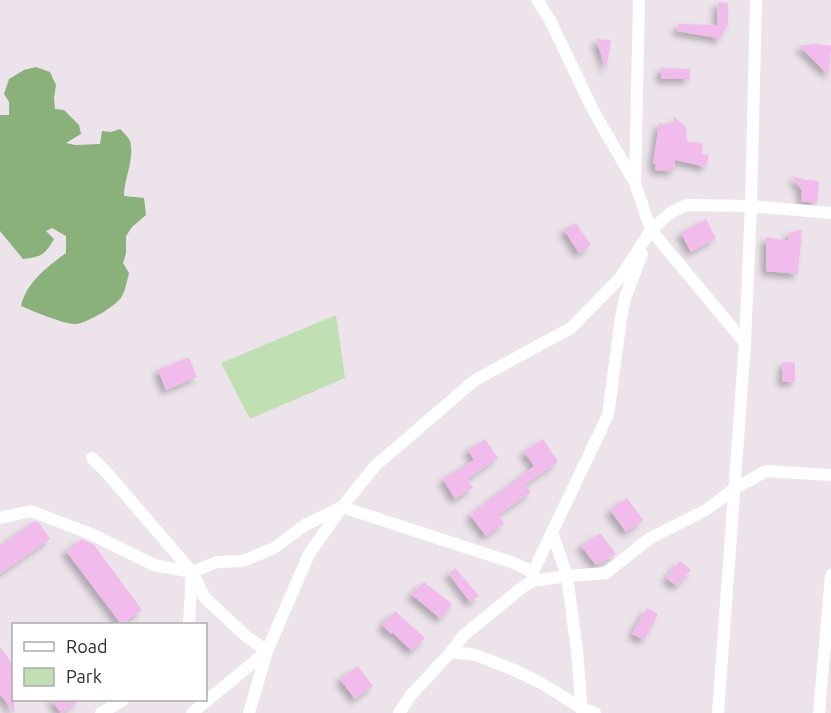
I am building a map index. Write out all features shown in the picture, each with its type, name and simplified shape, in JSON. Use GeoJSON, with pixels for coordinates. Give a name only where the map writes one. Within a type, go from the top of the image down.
{"type":"FeatureCollection","features":[{"type":"Feature","properties":{"kind":"street"},"geometry":{"type":"LineString","coordinates":[[635,183],[639,0]]}},
{"type":"Feature","properties":{"kind":"street"},"geometry":{"type":"LineString","coordinates":[[718,713],[745,343],[752,206],[756,0]]}},
{"type":"Feature","properties":{"kind":"street"},"geometry":{"type":"LineString","coordinates":[[538,1],[593,110],[635,183],[651,230],[745,343]]}},
{"type":"Feature","properties":{"kind":"street"},"geometry":{"type":"LineString","coordinates":[[249,713],[267,651],[309,554],[342,507],[375,466],[475,380],[571,328],[620,278],[651,230],[670,213],[686,205],[752,206],[831,213]]}},
{"type":"Feature","properties":{"kind":"street"},"geometry":{"type":"LineString","coordinates":[[399,713],[411,695],[464,635],[533,577],[608,415],[625,298],[651,230]]}},
{"type":"Feature","properties":{"kind":"street"},"geometry":{"type":"LineString","coordinates":[[92,458],[192,572],[205,598],[247,637],[267,651]]}},
{"type":"Feature","properties":{"kind":"street"},"geometry":{"type":"LineString","coordinates":[[0,518],[31,511],[92,534],[154,565],[192,572],[217,562],[243,561],[274,548],[305,525],[342,507],[514,563],[533,577],[567,576],[606,573],[650,538],[706,510],[734,489],[766,471],[831,475]]}},
{"type":"Feature","properties":{"kind":"street"},"geometry":{"type":"LineString","coordinates":[[552,532],[567,576],[587,712]]}},
{"type":"Feature","properties":{"kind":"street"},"geometry":{"type":"LineString","coordinates":[[189,623],[192,572]]}},
{"type":"Feature","properties":{"kind":"street"},"geometry":{"type":"LineString","coordinates":[[819,713],[831,575]]}},
{"type":"Feature","properties":{"kind":"street"},"geometry":{"type":"LineString","coordinates":[[193,713],[267,651]]}},
{"type":"Feature","properties":{"kind":"street"},"geometry":{"type":"LineString","coordinates":[[451,652],[476,656],[514,670],[541,682],[587,712]]}},
{"type":"Feature","properties":{"kind":"street"},"geometry":{"type":"LineString","coordinates":[[101,713],[120,701]]}},
{"type":"Feature","properties":{"kind":"green space"},"geometry":{"type":"Polygon","coordinates":[[[36,67],[50,72],[56,85],[55,109],[64,110],[79,125],[81,134],[66,143],[100,144],[102,131],[111,132],[120,129],[127,136],[130,141],[131,155],[124,196],[144,198],[146,215],[132,227],[126,236],[126,253],[123,263],[129,273],[122,296],[115,304],[101,313],[75,324],[56,320],[21,306],[32,283],[66,253],[66,236],[52,228],[46,231],[54,239],[48,249],[38,256],[23,259],[0,231],[0,115],[9,115],[9,102],[4,94],[9,79],[24,70],[36,67]]]}},
{"type":"Feature","properties":{"kind":"green space"},"geometry":{"type":"Polygon","coordinates":[[[336,315],[345,378],[250,419],[221,363],[336,315]]]}},
{"type":"Feature","properties":{"kind":"building"},"geometry":{"type":"Polygon","coordinates":[[[718,2],[728,3],[728,25],[717,42],[717,38],[677,31],[678,24],[717,25],[718,2]]]}},
{"type":"Feature","properties":{"kind":"building"},"geometry":{"type":"Polygon","coordinates":[[[596,39],[611,40],[606,70],[596,39]]]}},
{"type":"Feature","properties":{"kind":"building"},"geometry":{"type":"Polygon","coordinates":[[[816,44],[831,46],[829,75],[799,46],[816,44]]]}},
{"type":"Feature","properties":{"kind":"building"},"geometry":{"type":"Polygon","coordinates":[[[661,68],[690,69],[690,79],[661,79],[661,68]]]}},
{"type":"Feature","properties":{"kind":"building"},"geometry":{"type":"Polygon","coordinates":[[[674,117],[686,127],[687,142],[703,143],[702,154],[709,155],[706,167],[675,160],[674,171],[655,170],[656,164],[653,164],[659,123],[673,125],[674,117]]]}},
{"type":"Feature","properties":{"kind":"building"},"geometry":{"type":"Polygon","coordinates":[[[792,176],[819,181],[817,203],[801,201],[802,191],[792,176]]]}},
{"type":"Feature","properties":{"kind":"building"},"geometry":{"type":"Polygon","coordinates":[[[706,219],[716,238],[691,252],[681,233],[706,219]]]}},
{"type":"Feature","properties":{"kind":"building"},"geometry":{"type":"Polygon","coordinates":[[[576,223],[591,245],[579,253],[564,230],[576,223]]]}},
{"type":"Feature","properties":{"kind":"building"},"geometry":{"type":"Polygon","coordinates":[[[802,229],[798,274],[766,271],[766,237],[788,241],[789,233],[802,229]]]}},
{"type":"Feature","properties":{"kind":"building"},"geometry":{"type":"Polygon","coordinates":[[[189,357],[197,377],[166,390],[158,370],[189,357]]]}},
{"type":"Feature","properties":{"kind":"building"},"geometry":{"type":"Polygon","coordinates":[[[783,362],[795,363],[795,382],[782,382],[783,362]]]}},
{"type":"Feature","properties":{"kind":"building"},"geometry":{"type":"Polygon","coordinates":[[[485,439],[498,458],[467,479],[473,488],[455,499],[443,479],[474,460],[468,450],[485,439]]]}},
{"type":"Feature","properties":{"kind":"building"},"geometry":{"type":"Polygon","coordinates":[[[543,439],[558,462],[525,485],[531,492],[498,515],[504,523],[486,536],[470,515],[534,466],[524,452],[543,439]]]}},
{"type":"Feature","properties":{"kind":"building"},"geometry":{"type":"Polygon","coordinates":[[[627,498],[643,520],[626,532],[610,510],[627,498]]]}},
{"type":"Feature","properties":{"kind":"building"},"geometry":{"type":"Polygon","coordinates":[[[35,521],[50,539],[0,574],[0,546],[35,521]]]}},
{"type":"Feature","properties":{"kind":"building"},"geometry":{"type":"Polygon","coordinates":[[[600,533],[616,554],[596,565],[581,546],[600,533]]]}},
{"type":"Feature","properties":{"kind":"building"},"geometry":{"type":"Polygon","coordinates":[[[82,539],[94,545],[142,610],[120,623],[66,551],[82,539]]]}},
{"type":"Feature","properties":{"kind":"building"},"geometry":{"type":"Polygon","coordinates":[[[680,561],[691,570],[677,586],[666,578],[680,561]]]}},
{"type":"Feature","properties":{"kind":"building"},"geometry":{"type":"Polygon","coordinates":[[[455,568],[479,596],[470,602],[449,574],[455,568]]]}},
{"type":"Feature","properties":{"kind":"building"},"geometry":{"type":"Polygon","coordinates":[[[424,582],[452,604],[441,619],[411,594],[424,582]]]}},
{"type":"Feature","properties":{"kind":"building"},"geometry":{"type":"Polygon","coordinates":[[[647,608],[658,614],[644,640],[632,634],[647,608]]]}},
{"type":"Feature","properties":{"kind":"building"},"geometry":{"type":"Polygon","coordinates":[[[395,611],[425,638],[412,651],[382,625],[395,611]]]}},
{"type":"Feature","properties":{"kind":"building"},"geometry":{"type":"Polygon","coordinates":[[[0,647],[12,663],[14,713],[0,694],[0,647]]]}},
{"type":"Feature","properties":{"kind":"building"},"geometry":{"type":"Polygon","coordinates":[[[358,666],[373,686],[355,699],[340,679],[358,666]]]}},
{"type":"Feature","properties":{"kind":"building"},"geometry":{"type":"Polygon","coordinates":[[[52,701],[77,701],[62,713],[52,701]]]}}]}
